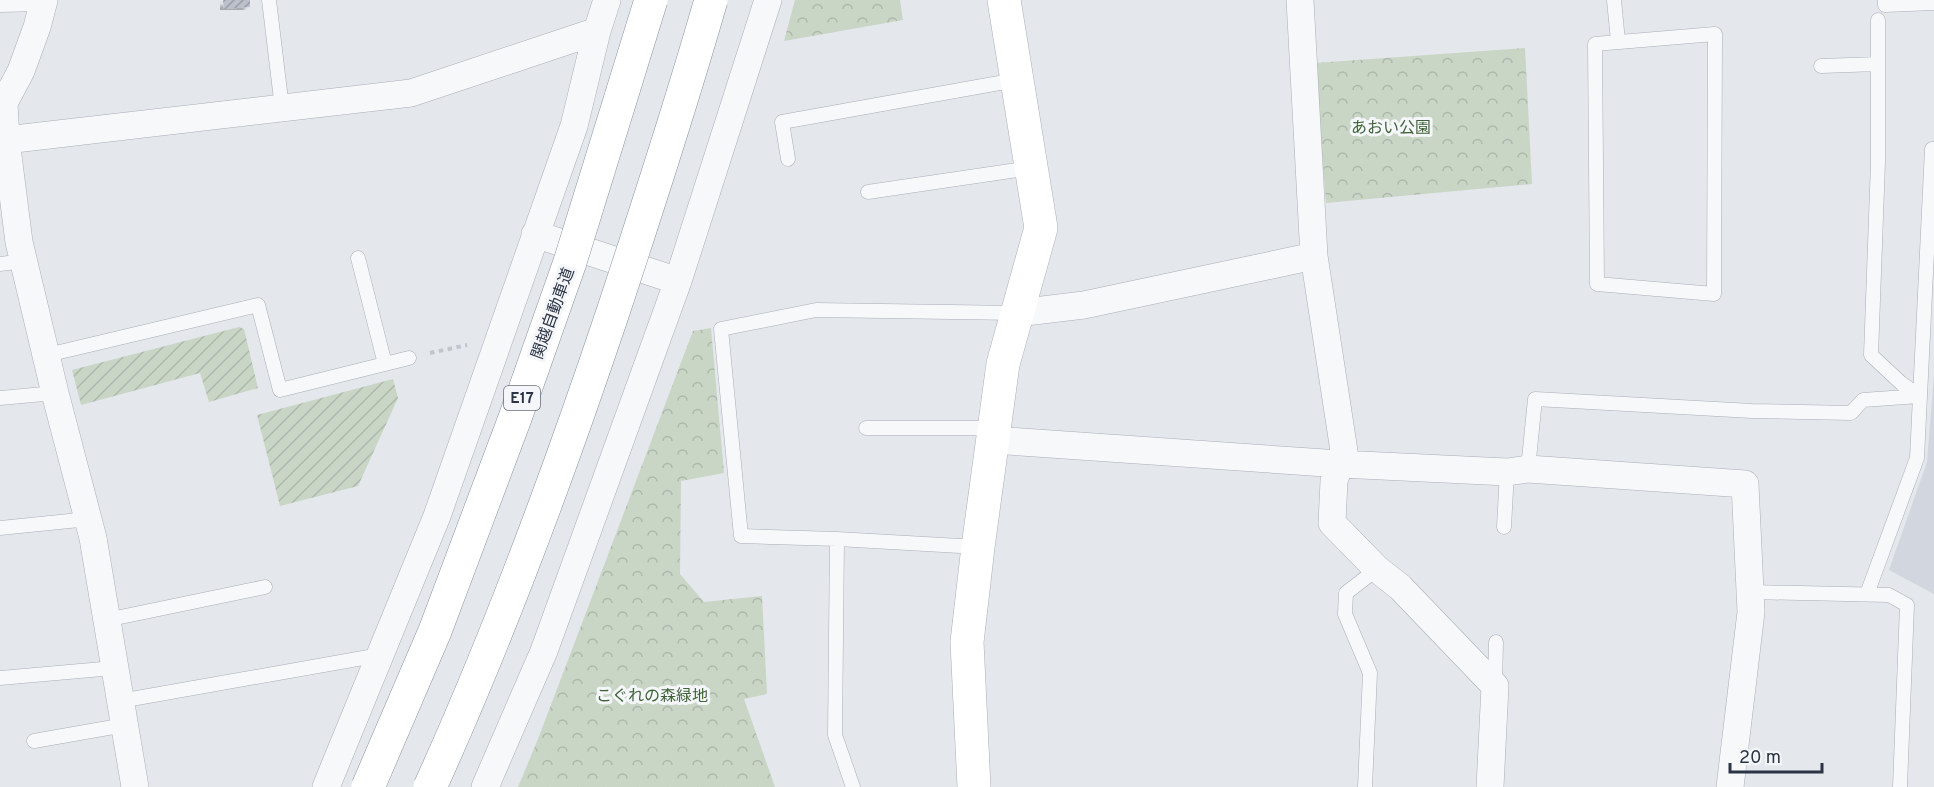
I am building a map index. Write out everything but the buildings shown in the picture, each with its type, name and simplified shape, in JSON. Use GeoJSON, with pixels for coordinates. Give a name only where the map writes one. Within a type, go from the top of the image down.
{"type":"FeatureCollection","features":[{"type":"Feature","properties":{"kind":"main road","name":"関越自動車道"},"geometry":{"type":"LineString","coordinates":[[368,787],[435,631],[514,418],[570,262],[651,0]]}},
{"type":"Feature","properties":{"kind":"main road"},"geometry":{"type":"LineString","coordinates":[[430,787],[515,583],[578,415],[646,213],[711,0]]}},
{"type":"Feature","properties":{"kind":"main road"},"geometry":{"type":"LineString","coordinates":[[974,787],[967,642],[978,547],[1003,364],[1041,228],[1004,0]]}},
{"type":"Feature","properties":{"kind":"street"},"geometry":{"type":"LineString","coordinates":[[326,787],[437,516],[574,126],[597,31],[607,0]]}},
{"type":"Feature","properties":{"kind":"street"},"geometry":{"type":"LineString","coordinates":[[485,787],[544,651],[678,281],[768,0]]}},
{"type":"Feature","properties":{"kind":"street"},"geometry":{"type":"LineString","coordinates":[[1300,0],[1314,256],[1344,451],[1334,481],[1332,523],[1377,569],[1400,587],[1495,686],[1490,787]]}},
{"type":"Feature","properties":{"kind":"street"},"geometry":{"type":"LineString","coordinates":[[43,2],[37,27],[21,71],[2,103],[19,242],[12,262],[47,355],[89,519],[135,787]]}},
{"type":"Feature","properties":{"kind":"street"},"geometry":{"type":"LineString","coordinates":[[6,140],[411,93],[597,31]]}},
{"type":"Feature","properties":{"kind":"street"},"geometry":{"type":"LineString","coordinates":[[536,234],[678,281]]}},
{"type":"Feature","properties":{"kind":"street"},"geometry":{"type":"LineString","coordinates":[[1017,313],[1084,305],[1314,256]]}},
{"type":"Feature","properties":{"kind":"street"},"geometry":{"type":"LineString","coordinates":[[993,434],[1340,464],[1517,470],[1745,484],[1752,612],[1730,787]]}},
{"type":"Feature","properties":{"kind":"lane"},"geometry":{"type":"LineString","coordinates":[[269,0],[282,108]]}},
{"type":"Feature","properties":{"kind":"lane"},"geometry":{"type":"LineString","coordinates":[[1614,0],[1618,41]]}},
{"type":"Feature","properties":{"kind":"lane"},"geometry":{"type":"LineString","coordinates":[[1886,0],[1885,5],[1934,3]]}},
{"type":"Feature","properties":{"kind":"lane"},"geometry":{"type":"LineString","coordinates":[[0,5],[43,2]]}},
{"type":"Feature","properties":{"kind":"lane"},"geometry":{"type":"LineString","coordinates":[[1878,20],[1878,162],[1871,355],[1901,383],[1919,396]]}},
{"type":"Feature","properties":{"kind":"lane"},"geometry":{"type":"LineString","coordinates":[[1715,34],[1714,294],[1597,284],[1595,44],[1618,41],[1715,34]]}},
{"type":"Feature","properties":{"kind":"lane"},"geometry":{"type":"LineString","coordinates":[[1821,66],[1878,64]]}},
{"type":"Feature","properties":{"kind":"lane"},"geometry":{"type":"LineString","coordinates":[[788,159],[782,122],[1016,80]]}},
{"type":"Feature","properties":{"kind":"lane"},"geometry":{"type":"LineString","coordinates":[[1867,594],[1917,458],[1932,149],[1934,149]]}},
{"type":"Feature","properties":{"kind":"lane"},"geometry":{"type":"LineString","coordinates":[[868,192],[1031,168]]}},
{"type":"Feature","properties":{"kind":"lane"},"geometry":{"type":"LineString","coordinates":[[358,258],[385,364]]}},
{"type":"Feature","properties":{"kind":"lane"},"geometry":{"type":"LineString","coordinates":[[47,355],[258,305],[280,390],[409,357]]}},
{"type":"Feature","properties":{"kind":"lane"},"geometry":{"type":"LineString","coordinates":[[978,547],[837,538],[741,536],[722,329],[816,310],[1017,313]]}},
{"type":"Feature","properties":{"kind":"lane"},"geometry":{"type":"LineString","coordinates":[[0,398],[55,393]]}},
{"type":"Feature","properties":{"kind":"lane"},"geometry":{"type":"LineString","coordinates":[[1504,527],[1534,399],[1752,411],[1851,413],[1863,400],[1919,396]]}},
{"type":"Feature","properties":{"kind":"lane"},"geometry":{"type":"LineString","coordinates":[[866,429],[993,434]]}},
{"type":"Feature","properties":{"kind":"lane"},"geometry":{"type":"LineString","coordinates":[[0,528],[89,519]]}},
{"type":"Feature","properties":{"kind":"lane"},"geometry":{"type":"LineString","coordinates":[[837,538],[835,735],[853,787]]}},
{"type":"Feature","properties":{"kind":"lane"},"geometry":{"type":"LineString","coordinates":[[1365,787],[1370,673],[1345,614],[1346,593],[1377,569]]}},
{"type":"Feature","properties":{"kind":"lane"},"geometry":{"type":"LineString","coordinates":[[106,620],[265,587]]}},
{"type":"Feature","properties":{"kind":"lane"},"geometry":{"type":"LineString","coordinates":[[1751,592],[1889,595],[1907,605],[1900,787]]}},
{"type":"Feature","properties":{"kind":"lane"},"geometry":{"type":"LineString","coordinates":[[1495,686],[1496,642]]}},
{"type":"Feature","properties":{"kind":"lane"},"geometry":{"type":"LineString","coordinates":[[34,741],[123,713],[380,655]]}},
{"type":"Feature","properties":{"kind":"lane"},"geometry":{"type":"LineString","coordinates":[[0,678],[114,668]]}},
{"type":"Feature","properties":{"kind":"path"},"geometry":{"type":"LineString","coordinates":[[409,357],[467,345]]}},
{"type":"Feature","properties":{"kind":"shaded area"},"geometry":{"type":"Polygon","coordinates":[[[1934,375],[1934,594],[1889,570],[1927,462],[1934,375]]]}},
{"type":"Feature","properties":{"kind":"green space"},"geometry":{"type":"Polygon","coordinates":[[[795,0],[900,0],[903,20],[784,41],[795,0]]]}},
{"type":"Feature","properties":{"kind":"green space","name":"あおい公園"},"geometry":{"type":"Polygon","coordinates":[[[1525,48],[1532,184],[1326,203],[1315,63],[1525,48]]]}},
{"type":"Feature","properties":{"kind":"green space"},"geometry":{"type":"Polygon","coordinates":[[[239,327],[244,329],[258,388],[209,402],[200,373],[81,405],[72,370],[239,327]]]}},
{"type":"Feature","properties":{"kind":"green space","name":"こぐれの森緑地"},"geometry":{"type":"Polygon","coordinates":[[[711,328],[724,473],[681,481],[680,574],[704,602],[762,596],[767,694],[744,699],[775,787],[518,787],[693,331],[711,328]]]}},
{"type":"Feature","properties":{"kind":"green space"},"geometry":{"type":"Polygon","coordinates":[[[393,379],[398,398],[358,486],[280,506],[257,415],[393,379]]]}}]}
